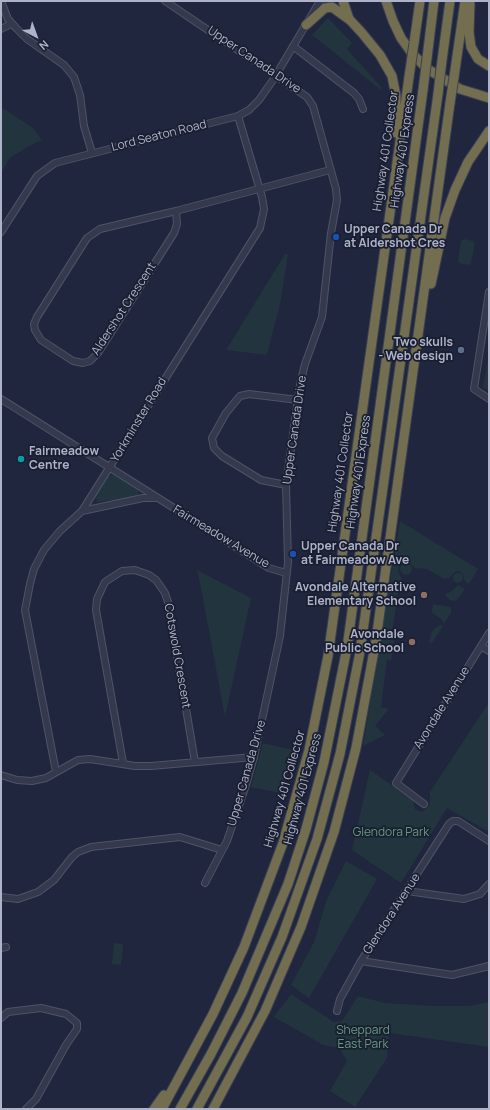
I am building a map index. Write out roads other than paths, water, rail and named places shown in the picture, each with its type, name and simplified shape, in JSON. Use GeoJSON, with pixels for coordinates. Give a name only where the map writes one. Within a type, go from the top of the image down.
{"type":"FeatureCollection","features":[{"type":"Feature","properties":{"kind":"highway"},"geometry":{"type":"LineString","coordinates":[[343,1],[350,20]]}},
{"type":"Feature","properties":{"kind":"highway"},"geometry":{"type":"LineString","coordinates":[[386,1],[393,21],[402,38],[411,52],[426,68],[460,89],[489,98]]}},
{"type":"Feature","properties":{"kind":"highway","name":"Highway 401 Collector"},"geometry":{"type":"LineString","coordinates":[[162,1109],[194,1051],[224,991],[260,907],[283,844],[311,741],[328,656],[420,1]]}},
{"type":"Feature","properties":{"kind":"highway","name":"Highway 401 Express"},"geometry":{"type":"LineString","coordinates":[[180,1109],[211,1054],[242,993],[288,884],[306,829],[324,762],[346,648],[424,90],[434,1]]}},
{"type":"Feature","properties":{"kind":"highway"},"geometry":{"type":"LineString","coordinates":[[197,1109],[244,1022],[282,937],[317,839],[340,754],[360,652],[450,1]]}},
{"type":"Feature","properties":{"kind":"highway"},"geometry":{"type":"LineString","coordinates":[[219,1109],[256,1041],[306,914],[340,812],[356,748],[373,662],[465,1]]}},
{"type":"Feature","properties":{"kind":"highway"},"geometry":{"type":"LineString","coordinates":[[470,1],[469,28],[471,45],[478,59],[489,66]]}},
{"type":"Feature","properties":{"kind":"highway"},"geometry":{"type":"LineString","coordinates":[[306,25],[321,10],[328,8],[337,9],[350,20],[380,55],[392,76],[396,96],[397,125],[393,185]]}},
{"type":"Feature","properties":{"kind":"highway"},"geometry":{"type":"LineString","coordinates":[[402,456],[409,430],[427,306],[445,218],[462,174],[489,131]]}},
{"type":"Feature","properties":{"kind":"highway"},"geometry":{"type":"LineString","coordinates":[[213,1109],[251,1039],[278,982]]}},
{"type":"Feature","properties":{"kind":"highway"},"geometry":{"type":"LineString","coordinates":[[154,1109],[194,1051]]}},
{"type":"Feature","properties":{"kind":"street"},"geometry":{"type":"LineString","coordinates":[[1,1],[11,24],[27,39],[64,65],[71,73],[80,95],[84,126],[92,153]]}},
{"type":"Feature","properties":{"kind":"street","name":"Upper Canada Drive"},"geometry":{"type":"LineString","coordinates":[[165,1],[303,93],[313,106],[336,189],[337,200],[331,233],[324,305],[320,324],[305,364],[298,400],[286,485],[286,573],[280,636],[254,757],[232,829],[210,870],[205,883]]}},
{"type":"Feature","properties":{"kind":"street","name":"Lord Seaton Road"},"geometry":{"type":"LineString","coordinates":[[1,232],[31,184],[43,170],[55,163],[238,116],[249,110],[259,100],[276,75],[320,1]]}},
{"type":"Feature","properties":{"kind":"street","name":"Lord Seaton Road"},"geometry":{"type":"LineString","coordinates":[[306,25],[327,1]]}},
{"type":"Feature","properties":{"kind":"street"},"geometry":{"type":"LineString","coordinates":[[1,30],[11,24]]}},
{"type":"Feature","properties":{"kind":"street"},"geometry":{"type":"LineString","coordinates":[[293,46],[354,93],[359,99],[363,109]]}},
{"type":"Feature","properties":{"kind":"street","name":"Yorkminster Road"},"geometry":{"type":"LineString","coordinates":[[56,772],[25,610],[34,569],[44,550],[60,531],[82,511],[260,228],[264,208],[238,116]]}},
{"type":"Feature","properties":{"kind":"street","name":"Aldershot Crescent"},"geometry":{"type":"LineString","coordinates":[[176,211],[177,224],[174,233],[98,353],[90,361],[83,363],[73,361],[41,340],[35,330],[34,324],[37,317],[87,238],[100,229],[176,211],[330,170]]}},
{"type":"Feature","properties":{"kind":"street"},"geometry":{"type":"LineString","coordinates":[[489,292],[474,389],[489,398]]}},
{"type":"Feature","properties":{"kind":"street"},"geometry":{"type":"LineString","coordinates":[[286,485],[267,483],[222,456],[214,448],[212,438],[226,414],[240,396],[249,394],[298,400]]}},
{"type":"Feature","properties":{"kind":"street","name":"Fairmeadow Avenue"},"geometry":{"type":"LineString","coordinates":[[1,399],[269,568],[286,573]]}},
{"type":"Feature","properties":{"kind":"street"},"geometry":{"type":"LineString","coordinates":[[82,511],[143,498],[157,498]]}},
{"type":"Feature","properties":{"kind":"street","name":"Cotswold Crescent"},"geometry":{"type":"LineString","coordinates":[[123,763],[96,610],[97,600],[105,582],[122,571],[135,570],[149,575],[156,580],[165,593],[168,602],[195,762]]}},
{"type":"Feature","properties":{"kind":"street","name":"Avondale Avenue"},"geometry":{"type":"LineString","coordinates":[[424,804],[396,783],[489,633]]}},
{"type":"Feature","properties":{"kind":"street"},"geometry":{"type":"LineString","coordinates":[[481,646],[489,651]]}},
{"type":"Feature","properties":{"kind":"street"},"geometry":{"type":"LineString","coordinates":[[1,775],[17,780],[32,781],[46,778],[78,760],[98,760],[152,766],[254,757]]}},
{"type":"Feature","properties":{"kind":"street","name":"Glendora Avenue"},"geometry":{"type":"LineString","coordinates":[[337,1011],[340,999],[361,961],[453,821],[458,821],[489,841]]}},
{"type":"Feature","properties":{"kind":"street"},"geometry":{"type":"LineString","coordinates":[[1,897],[18,899],[38,892],[54,880],[72,856],[91,847],[180,837],[222,850]]}},
{"type":"Feature","properties":{"kind":"street"},"geometry":{"type":"LineString","coordinates":[[408,891],[464,899],[480,894],[489,884]]}},
{"type":"Feature","properties":{"kind":"street"},"geometry":{"type":"LineString","coordinates":[[361,961],[452,975],[489,966]]}},
{"type":"Feature","properties":{"kind":"street"},"geometry":{"type":"LineString","coordinates":[[1,1018],[8,1012],[41,1008],[66,1014],[76,1021],[78,1025],[36,1099],[26,1109]]}},
{"type":"Feature","properties":{"kind":"place","name":"Upper Canada Dr at Aldershot Cres"},"geometry":{"type":"Point","coordinates":[336,237]}},
{"type":"Feature","properties":{"kind":"place","name":"Two skulls - Web design"},"geometry":{"type":"Point","coordinates":[461,350]}},
{"type":"Feature","properties":{"kind":"place","name":"Fairmeadow Centre"},"geometry":{"type":"Point","coordinates":[21,459]}},
{"type":"Feature","properties":{"kind":"place","name":"Upper Canada Dr at Fairmeadow Ave"},"geometry":{"type":"Point","coordinates":[293,554]}},
{"type":"Feature","properties":{"kind":"place","name":"Avondale Alternative Elementary School"},"geometry":{"type":"Point","coordinates":[424,595]}},
{"type":"Feature","properties":{"kind":"place","name":"Avondale Public School"},"geometry":{"type":"Point","coordinates":[412,642]}},
{"type":"Feature","properties":{"kind":"park label","name":"Glendora Park"},"geometry":{"type":"Point","coordinates":[391,833]}},
{"type":"Feature","properties":{"kind":"park label","name":"Sheppard East Park"},"geometry":{"type":"Point","coordinates":[363,1038]}}]}
